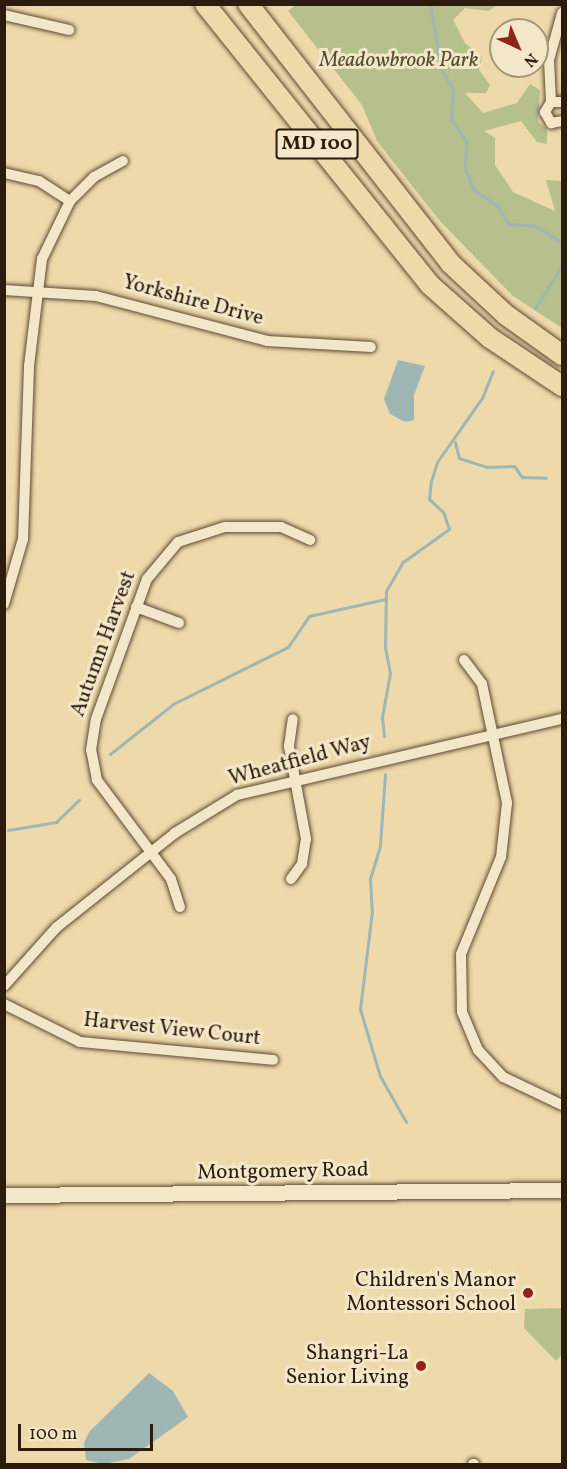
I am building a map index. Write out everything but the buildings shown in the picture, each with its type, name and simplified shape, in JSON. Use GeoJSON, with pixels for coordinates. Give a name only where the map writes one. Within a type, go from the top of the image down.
{"type":"FeatureCollection","features":[{"type":"Feature","properties":{"kind":"highway","name":"MD 100"},"geometry":{"type":"LineString","coordinates":[[205,4],[429,284],[490,338],[562,386]]}},
{"type":"Feature","properties":{"kind":"highway","name":"MD 100"},"geometry":{"type":"LineString","coordinates":[[248,4],[360,151],[450,263],[506,315],[562,355]]}},
{"type":"Feature","properties":{"kind":"highway"},"geometry":{"type":"LineString","coordinates":[[360,151],[453,260],[562,342]]}},
{"type":"Feature","properties":{"kind":"main road","name":"Montgomery Road"},"geometry":{"type":"LineString","coordinates":[[4,1195],[562,1190]]}},
{"type":"Feature","properties":{"kind":"street"},"geometry":{"type":"LineString","coordinates":[[562,12],[549,60],[551,102],[545,116],[551,123],[562,121]]}},
{"type":"Feature","properties":{"kind":"street"},"geometry":{"type":"LineString","coordinates":[[4,15],[69,30]]}},
{"type":"Feature","properties":{"kind":"street"},"geometry":{"type":"LineString","coordinates":[[551,102],[562,102]]}},
{"type":"Feature","properties":{"kind":"street"},"geometry":{"type":"LineString","coordinates":[[4,604],[23,539],[29,366],[46,243],[70,201],[94,177],[123,160]]}},
{"type":"Feature","properties":{"kind":"street"},"geometry":{"type":"LineString","coordinates":[[4,173],[39,181],[70,201]]}},
{"type":"Feature","properties":{"kind":"street","name":"Yorkshire Drive"},"geometry":{"type":"LineString","coordinates":[[4,290],[38,291],[120,301],[267,341],[371,347]]}},
{"type":"Feature","properties":{"kind":"street","name":"Autumn Harvest"},"geometry":{"type":"LineString","coordinates":[[180,907],[171,879],[104,794],[91,750],[96,719],[136,607],[155,564],[191,535],[225,527],[281,527],[310,540]]}},
{"type":"Feature","properties":{"kind":"street"},"geometry":{"type":"LineString","coordinates":[[136,607],[179,623]]}},
{"type":"Feature","properties":{"kind":"street"},"geometry":{"type":"LineString","coordinates":[[464,660],[482,684],[505,787],[505,837],[461,954],[458,992],[468,1032],[490,1065],[519,1088],[562,1105]]}},
{"type":"Feature","properties":{"kind":"street"},"geometry":{"type":"LineString","coordinates":[[291,879],[302,864],[306,839],[288,737],[293,719]]}},
{"type":"Feature","properties":{"kind":"street","name":"Wheatfield Way"},"geometry":{"type":"LineString","coordinates":[[4,986],[57,927],[150,853],[215,806],[296,778],[562,719]]}},
{"type":"Feature","properties":{"kind":"street","name":"Harvest View Court"},"geometry":{"type":"LineString","coordinates":[[4,1005],[63,1036],[97,1046],[273,1060]]}},
{"type":"Feature","properties":{"kind":"green space","name":"Meadowbrook Park"},"geometry":{"type":"Polygon","coordinates":[[[297,4],[497,5],[489,11],[465,8],[453,20],[465,43],[482,57],[479,70],[490,85],[486,93],[465,93],[483,113],[517,103],[530,84],[540,90],[538,122],[547,129],[547,144],[537,142],[521,121],[484,131],[495,138],[495,165],[513,192],[555,211],[546,180],[562,181],[562,328],[513,296],[439,220],[377,141],[362,105],[288,11],[297,4]]]}},
{"type":"Feature","properties":{"kind":"green space"},"geometry":{"type":"Polygon","coordinates":[[[562,1308],[562,1354],[556,1361],[524,1328],[525,1309],[562,1308]]]}},
{"type":"Feature","properties":{"kind":"water"},"geometry":{"type":"Polygon","coordinates":[[[398,360],[425,366],[414,395],[414,420],[405,422],[390,414],[384,399],[398,360]]]}},
{"type":"Feature","properties":{"kind":"water"},"geometry":{"type":"Polygon","coordinates":[[[149,1373],[173,1391],[188,1417],[129,1459],[103,1464],[86,1460],[84,1443],[89,1432],[149,1373]]]}},
{"type":"Feature","properties":{"kind":"waterway"},"geometry":{"type":"LineString","coordinates":[[430,4],[442,71],[453,90],[451,119],[466,141],[465,169],[474,190],[498,206],[509,224],[535,226],[562,242]]}},
{"type":"Feature","properties":{"kind":"waterway"},"geometry":{"type":"LineString","coordinates":[[535,308],[562,266]]}},
{"type":"Feature","properties":{"kind":"waterway"},"geometry":{"type":"LineString","coordinates":[[384,736],[382,717],[390,673],[385,647],[386,591],[403,562],[449,529],[443,512],[429,499],[431,481],[437,462],[482,398],[493,371]]}},
{"type":"Feature","properties":{"kind":"waterway"},"geometry":{"type":"LineString","coordinates":[[455,442],[459,458],[486,467],[514,466],[522,477],[546,478]]}},
{"type":"Feature","properties":{"kind":"waterway"},"geometry":{"type":"LineString","coordinates":[[110,754],[173,704],[288,647],[309,616],[385,599]]}},
{"type":"Feature","properties":{"kind":"waterway"},"geometry":{"type":"LineString","coordinates":[[385,774],[380,846],[370,878],[372,911],[360,1009],[380,1076],[406,1122]]}},
{"type":"Feature","properties":{"kind":"waterway"},"geometry":{"type":"LineString","coordinates":[[8,830],[56,822],[79,800]]}},
{"type":"Feature","properties":{"kind":"place","name":"Children's Manor Montessori School"},"geometry":{"type":"Point","coordinates":[528,1293]}},
{"type":"Feature","properties":{"kind":"place","name":"Shangri-La Senior Living"},"geometry":{"type":"Point","coordinates":[421,1366]}}]}
